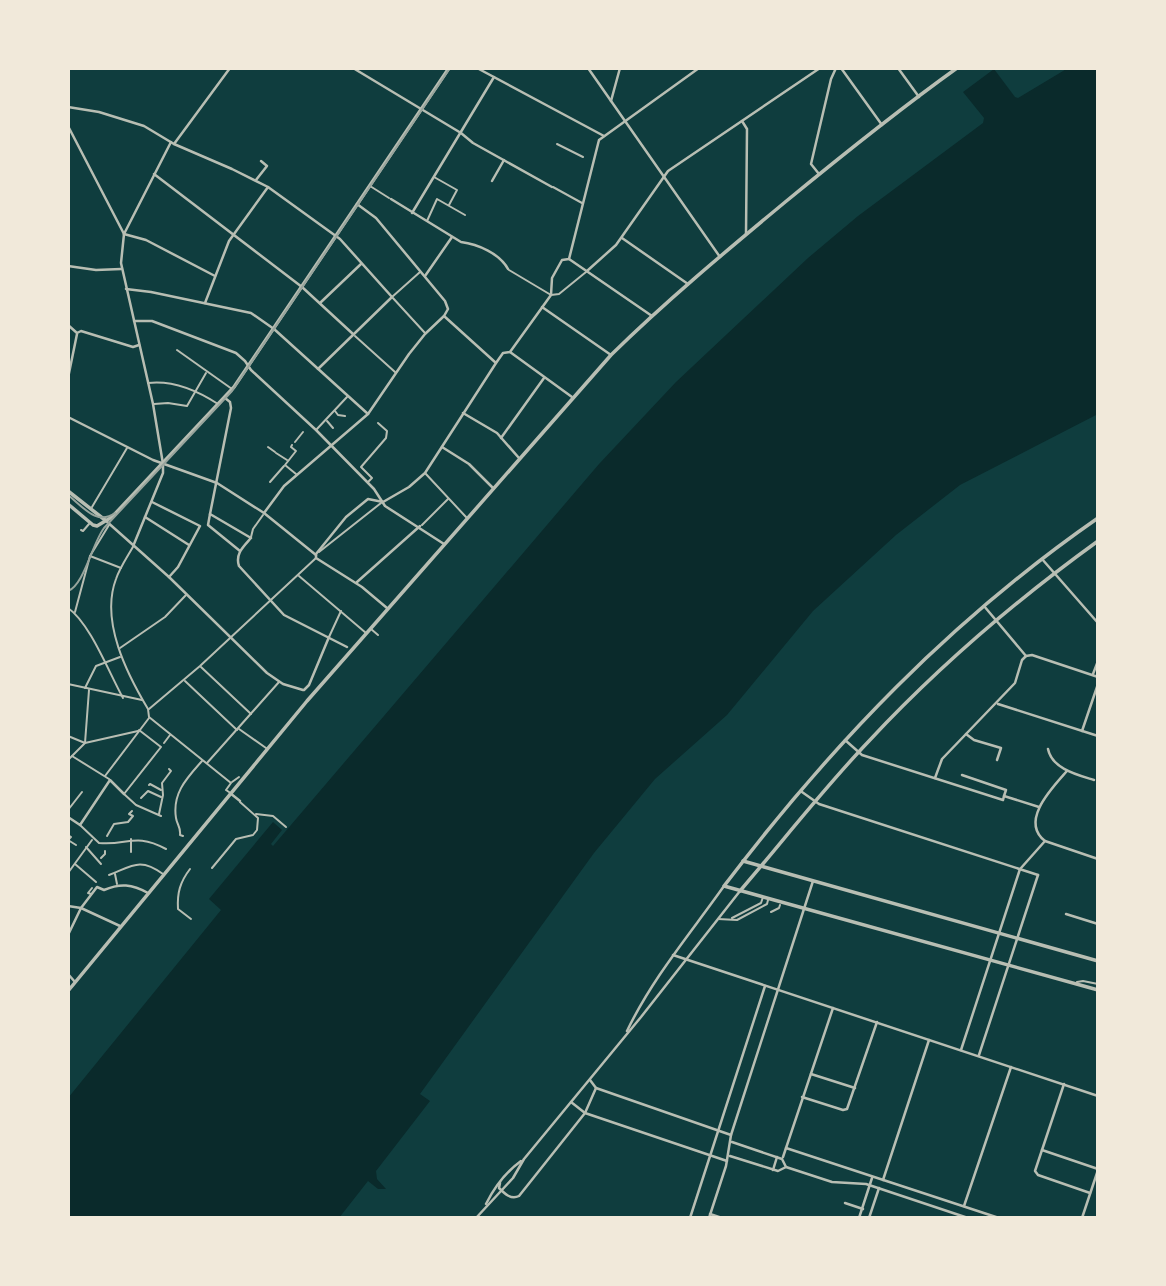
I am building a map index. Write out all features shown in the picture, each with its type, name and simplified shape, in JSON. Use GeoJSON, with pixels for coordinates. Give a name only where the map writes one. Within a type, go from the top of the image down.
{"type":"FeatureCollection","features":[{"type":"Feature","properties":{"kind":"street"},"geometry":{"type":"LineString","coordinates":[[105,776],[149,717],[148,709],[121,657],[113,622],[113,604],[115,583],[163,473],[153,404],[121,269],[124,234],[154,174],[173,144],[230,68]]}},
{"type":"Feature","properties":{"kind":"street"},"geometry":{"type":"LineString","coordinates":[[353,68],[461,133],[473,143],[583,204]]}},
{"type":"Feature","properties":{"kind":"street"},"geometry":{"type":"LineString","coordinates":[[68,504],[97,526],[114,516],[219,405],[449,68]]}},
{"type":"Feature","properties":{"kind":"street"},"geometry":{"type":"LineString","coordinates":[[477,68],[604,136]]}},
{"type":"Feature","properties":{"kind":"street"},"geometry":{"type":"LineString","coordinates":[[588,68],[720,257]]}},
{"type":"Feature","properties":{"kind":"street"},"geometry":{"type":"LineString","coordinates":[[611,101],[620,68]]}},
{"type":"Feature","properties":{"kind":"street"},"geometry":{"type":"LineString","coordinates":[[569,259],[599,140],[699,68]]}},
{"type":"Feature","properties":{"kind":"street"},"geometry":{"type":"LineString","coordinates":[[369,186],[461,242],[473,243],[503,260],[508,269],[551,295],[559,294],[622,238],[664,177],[691,155],[820,68]]}},
{"type":"Feature","properties":{"kind":"street"},"geometry":{"type":"LineString","coordinates":[[819,174],[811,164],[836,68]]}},
{"type":"Feature","properties":{"kind":"street"},"geometry":{"type":"LineString","coordinates":[[841,68],[882,125]]}},
{"type":"Feature","properties":{"kind":"street"},"geometry":{"type":"LineString","coordinates":[[898,68],[919,97]]}},
{"type":"Feature","properties":{"kind":"street"},"geometry":{"type":"LineString","coordinates":[[68,991],[349,648],[366,633],[611,355],[746,234],[954,69]]}},
{"type":"Feature","properties":{"kind":"street"},"geometry":{"type":"LineString","coordinates":[[412,213],[494,77]]}},
{"type":"Feature","properties":{"kind":"street"},"geometry":{"type":"LineString","coordinates":[[68,107],[99,112],[134,123],[173,144],[268,187],[335,236],[425,334]]}},
{"type":"Feature","properties":{"kind":"street"},"geometry":{"type":"LineString","coordinates":[[742,121],[747,129],[746,234]]}},
{"type":"Feature","properties":{"kind":"street"},"geometry":{"type":"LineString","coordinates":[[68,126],[124,234],[146,240],[215,275]]}},
{"type":"Feature","properties":{"kind":"street"},"geometry":{"type":"LineString","coordinates":[[557,144],[583,157]]}},
{"type":"Feature","properties":{"kind":"street"},"geometry":{"type":"LineString","coordinates":[[588,159],[594,160]]}},
{"type":"Feature","properties":{"kind":"street"},"geometry":{"type":"LineString","coordinates":[[492,181],[503,160]]}},
{"type":"Feature","properties":{"kind":"street"},"geometry":{"type":"LineString","coordinates":[[256,180],[267,166],[261,161]]}},
{"type":"Feature","properties":{"kind":"street"},"geometry":{"type":"LineString","coordinates":[[154,174],[301,286],[396,373]]}},
{"type":"Feature","properties":{"kind":"street"},"geometry":{"type":"LineString","coordinates":[[434,177],[457,190],[449,206]]}},
{"type":"Feature","properties":{"kind":"street"},"geometry":{"type":"LineString","coordinates":[[205,303],[233,233],[268,187]]}},
{"type":"Feature","properties":{"kind":"street"},"geometry":{"type":"LineString","coordinates":[[426,222],[437,199],[465,215]]}},
{"type":"Feature","properties":{"kind":"street"},"geometry":{"type":"LineString","coordinates":[[349,648],[284,615],[239,566],[237,559],[251,538],[253,529],[284,486],[330,444],[369,415],[425,334],[448,309],[425,276],[376,218],[357,204]]}},
{"type":"Feature","properties":{"kind":"street"},"geometry":{"type":"LineString","coordinates":[[425,276],[452,237]]}},
{"type":"Feature","properties":{"kind":"street"},"geometry":{"type":"LineString","coordinates":[[622,238],[689,284]]}},
{"type":"Feature","properties":{"kind":"street"},"geometry":{"type":"LineString","coordinates":[[510,352],[551,295],[552,278],[562,260],[569,259],[652,316]]}},
{"type":"Feature","properties":{"kind":"street"},"geometry":{"type":"LineString","coordinates":[[320,303],[362,263]]}},
{"type":"Feature","properties":{"kind":"street"},"geometry":{"type":"LineString","coordinates":[[68,265],[96,270],[121,269]]}},
{"type":"Feature","properties":{"kind":"street"},"geometry":{"type":"LineString","coordinates":[[318,369],[421,271]]}},
{"type":"Feature","properties":{"kind":"street"},"geometry":{"type":"LineString","coordinates":[[126,289],[251,313],[273,328],[369,415]]}},
{"type":"Feature","properties":{"kind":"street"},"geometry":{"type":"LineString","coordinates":[[542,307],[611,355]]}},
{"type":"Feature","properties":{"kind":"street"},"geometry":{"type":"LineString","coordinates":[[444,316],[496,363]]}},
{"type":"Feature","properties":{"kind":"street"},"geometry":{"type":"LineString","coordinates":[[134,321],[152,321],[236,353],[330,444],[383,502],[444,544]]}},
{"type":"Feature","properties":{"kind":"street"},"geometry":{"type":"LineString","coordinates":[[68,325],[76,332],[81,331],[133,347],[139,345]]}},
{"type":"Feature","properties":{"kind":"street"},"geometry":{"type":"LineString","coordinates":[[68,379],[76,332]]}},
{"type":"Feature","properties":{"kind":"street"},"geometry":{"type":"LineString","coordinates":[[177,350],[232,389]]}},
{"type":"Feature","properties":{"kind":"street"},"geometry":{"type":"LineString","coordinates":[[148,709],[200,666],[316,556],[383,502],[409,487],[425,472],[503,353],[510,352],[572,398]]}},
{"type":"Feature","properties":{"kind":"street"},"geometry":{"type":"LineString","coordinates":[[153,404],[187,406],[206,373]]}},
{"type":"Feature","properties":{"kind":"street"},"geometry":{"type":"LineString","coordinates":[[501,438],[545,377]]}},
{"type":"Feature","properties":{"kind":"street"},"geometry":{"type":"LineString","coordinates":[[147,383],[157,382],[195,390],[219,405]]}},
{"type":"Feature","properties":{"kind":"street"},"geometry":{"type":"LineString","coordinates":[[316,430],[348,396]]}},
{"type":"Feature","properties":{"kind":"street"},"geometry":{"type":"LineString","coordinates":[[208,525],[231,408],[230,401],[225,397]]}},
{"type":"Feature","properties":{"kind":"street"},"geometry":{"type":"LineString","coordinates":[[335,411],[338,415],[345,416]]}},
{"type":"Feature","properties":{"kind":"street"},"geometry":{"type":"LineString","coordinates":[[463,413],[501,438],[519,458]]}},
{"type":"Feature","properties":{"kind":"street"},"geometry":{"type":"LineString","coordinates":[[68,417],[163,464],[217,483],[264,513],[316,556],[387,608]]}},
{"type":"Feature","properties":{"kind":"street"},"geometry":{"type":"LineString","coordinates":[[327,420],[333,428]]}},
{"type":"Feature","properties":{"kind":"street"},"geometry":{"type":"LineString","coordinates":[[356,471],[386,438],[387,431],[378,423]]}},
{"type":"Feature","properties":{"kind":"street"},"geometry":{"type":"LineString","coordinates":[[270,482],[296,451],[291,447],[303,432]]}},
{"type":"Feature","properties":{"kind":"street"},"geometry":{"type":"LineString","coordinates":[[91,509],[128,447]]}},
{"type":"Feature","properties":{"kind":"street"},"geometry":{"type":"LineString","coordinates":[[268,447],[289,461]]}},
{"type":"Feature","properties":{"kind":"street"},"geometry":{"type":"LineString","coordinates":[[442,447],[469,464],[493,488]]}},
{"type":"Feature","properties":{"kind":"street"},"geometry":{"type":"LineString","coordinates":[[285,466],[297,475]]}},
{"type":"Feature","properties":{"kind":"street"},"geometry":{"type":"LineString","coordinates":[[361,467],[372,478],[368,483]]}},
{"type":"Feature","properties":{"kind":"street"},"geometry":{"type":"LineString","coordinates":[[425,472],[466,518]]}},
{"type":"Feature","properties":{"kind":"street"},"geometry":{"type":"LineString","coordinates":[[68,491],[134,544],[229,638],[279,682],[303,690],[309,687],[342,611]]}},
{"type":"Feature","properties":{"kind":"street"},"geometry":{"type":"LineString","coordinates":[[356,583],[449,498]]}},
{"type":"Feature","properties":{"kind":"street"},"geometry":{"type":"LineString","coordinates":[[316,556],[320,546],[346,517],[368,499],[383,502]]}},
{"type":"Feature","properties":{"kind":"street"},"geometry":{"type":"LineString","coordinates":[[152,502],[200,526],[208,525],[240,551]]}},
{"type":"Feature","properties":{"kind":"street"},"geometry":{"type":"LineString","coordinates":[[211,514],[251,538]]}},
{"type":"Feature","properties":{"kind":"street"},"geometry":{"type":"LineString","coordinates":[[145,517],[189,545]]}},
{"type":"Feature","properties":{"kind":"street"},"geometry":{"type":"LineString","coordinates":[[626,1033],[673,954],[743,861],[845,740],[901,680],[984,606],[1098,518]]}},
{"type":"Feature","properties":{"kind":"street"},"geometry":{"type":"LineString","coordinates":[[81,530],[89,524]]}},
{"type":"Feature","properties":{"kind":"street"},"geometry":{"type":"LineString","coordinates":[[76,614],[90,556],[108,525]]}},
{"type":"Feature","properties":{"kind":"street"},"geometry":{"type":"LineString","coordinates":[[169,576],[178,567],[200,526]]}},
{"type":"Feature","properties":{"kind":"street"},"geometry":{"type":"LineString","coordinates":[[485,1206],[513,1178],[524,1159],[717,919],[859,752],[915,694],[996,620],[1098,541]]}},
{"type":"Feature","properties":{"kind":"street"},"geometry":{"type":"LineString","coordinates":[[90,556],[122,568]]}},
{"type":"Feature","properties":{"kind":"street"},"geometry":{"type":"LineString","coordinates":[[1042,559],[1098,623]]}},
{"type":"Feature","properties":{"kind":"street"},"geometry":{"type":"LineString","coordinates":[[299,575],[366,633]]}},
{"type":"Feature","properties":{"kind":"street"},"geometry":{"type":"LineString","coordinates":[[119,649],[165,617],[186,594]]}},
{"type":"Feature","properties":{"kind":"street"},"geometry":{"type":"LineString","coordinates":[[984,606],[1026,656]]}},
{"type":"Feature","properties":{"kind":"street"},"geometry":{"type":"LineString","coordinates":[[68,608],[76,614],[123,698]]}},
{"type":"Feature","properties":{"kind":"street"},"geometry":{"type":"LineString","coordinates":[[370,628],[379,635]]}},
{"type":"Feature","properties":{"kind":"street"},"geometry":{"type":"LineString","coordinates":[[935,778],[942,759],[1015,683],[1022,660],[1026,656],[1032,655],[1095,676],[1098,661]]}},
{"type":"Feature","properties":{"kind":"street"},"geometry":{"type":"LineString","coordinates":[[84,689],[96,666],[121,657]]}},
{"type":"Feature","properties":{"kind":"street"},"geometry":{"type":"LineString","coordinates":[[200,666],[252,714]]}},
{"type":"Feature","properties":{"kind":"street"},"geometry":{"type":"LineString","coordinates":[[184,680],[238,730],[267,749]]}},
{"type":"Feature","properties":{"kind":"street"},"geometry":{"type":"LineString","coordinates":[[206,763],[279,682]]}},
{"type":"Feature","properties":{"kind":"street"},"geometry":{"type":"LineString","coordinates":[[68,684],[143,701]]}},
{"type":"Feature","properties":{"kind":"street"},"geometry":{"type":"LineString","coordinates":[[1082,731],[1098,684]]}},
{"type":"Feature","properties":{"kind":"street"},"geometry":{"type":"LineString","coordinates":[[85,743],[89,690]]}},
{"type":"Feature","properties":{"kind":"street"},"geometry":{"type":"LineString","coordinates":[[303,690],[307,701]]}},
{"type":"Feature","properties":{"kind":"street"},"geometry":{"type":"LineString","coordinates":[[996,704],[1098,736]]}},
{"type":"Feature","properties":{"kind":"street"},"geometry":{"type":"LineString","coordinates":[[149,717],[231,783]]}},
{"type":"Feature","properties":{"kind":"street"},"geometry":{"type":"LineString","coordinates":[[68,760],[85,743],[139,730]]}},
{"type":"Feature","properties":{"kind":"street"},"geometry":{"type":"LineString","coordinates":[[124,794],[161,747],[139,730]]}},
{"type":"Feature","properties":{"kind":"street"},"geometry":{"type":"LineString","coordinates":[[164,743],[171,734]]}},
{"type":"Feature","properties":{"kind":"street"},"geometry":{"type":"LineString","coordinates":[[966,734],[974,740],[1001,748],[997,760]]}},
{"type":"Feature","properties":{"kind":"street"},"geometry":{"type":"LineString","coordinates":[[68,736],[85,743]]}},
{"type":"Feature","properties":{"kind":"street"},"geometry":{"type":"LineString","coordinates":[[845,740],[859,752],[893,765],[1003,800],[1006,790],[962,775]]}},
{"type":"Feature","properties":{"kind":"street"},"geometry":{"type":"LineString","coordinates":[[1048,749],[1050,757],[1067,771],[1094,780]]}},
{"type":"Feature","properties":{"kind":"street"},"geometry":{"type":"LineString","coordinates":[[72,756],[105,776],[136,805],[159,815],[162,783],[171,771],[169,769]]}},
{"type":"Feature","properties":{"kind":"street"},"geometry":{"type":"LineString","coordinates":[[183,836],[180,835],[181,830],[176,818],[179,788],[202,760]]}},
{"type":"Feature","properties":{"kind":"street"},"geometry":{"type":"LineString","coordinates":[[1067,771],[1040,807],[1038,834],[1045,841],[1098,859]]}},
{"type":"Feature","properties":{"kind":"street"},"geometry":{"type":"LineString","coordinates":[[212,868],[236,839],[256,833],[259,823],[255,814],[226,790],[239,777]]}},
{"type":"Feature","properties":{"kind":"street"},"geometry":{"type":"LineString","coordinates":[[79,825],[110,780]]}},
{"type":"Feature","properties":{"kind":"street"},"geometry":{"type":"LineString","coordinates":[[149,786],[150,783],[162,790]]}},
{"type":"Feature","properties":{"kind":"street"},"geometry":{"type":"LineString","coordinates":[[141,799],[148,791],[162,798]]}},
{"type":"Feature","properties":{"kind":"street"},"geometry":{"type":"LineString","coordinates":[[800,791],[814,802],[1038,876],[979,1056]]}},
{"type":"Feature","properties":{"kind":"street"},"geometry":{"type":"LineString","coordinates":[[68,810],[82,792]]}},
{"type":"Feature","properties":{"kind":"street"},"geometry":{"type":"LineString","coordinates":[[1004,796],[1040,807]]}},
{"type":"Feature","properties":{"kind":"street"},"geometry":{"type":"LineString","coordinates":[[107,836],[114,824],[128,822],[133,816],[130,814],[132,811]]}},
{"type":"Feature","properties":{"kind":"street"},"geometry":{"type":"LineString","coordinates":[[255,814],[273,816],[286,827]]}},
{"type":"Feature","properties":{"kind":"street"},"geometry":{"type":"LineString","coordinates":[[68,817],[99,843],[131,839],[155,843],[166,849]]}},
{"type":"Feature","properties":{"kind":"street"},"geometry":{"type":"LineString","coordinates":[[170,817],[176,818]]}},
{"type":"Feature","properties":{"kind":"street"},"geometry":{"type":"LineString","coordinates":[[68,835],[71,837],[68,840],[76,845]]}},
{"type":"Feature","properties":{"kind":"street"},"geometry":{"type":"LineString","coordinates":[[68,873],[81,849],[93,839]]}},
{"type":"Feature","properties":{"kind":"street"},"geometry":{"type":"LineString","coordinates":[[131,839],[131,852]]}},
{"type":"Feature","properties":{"kind":"street"},"geometry":{"type":"LineString","coordinates":[[961,1050],[1020,869],[1045,841]]}},
{"type":"Feature","properties":{"kind":"street"},"geometry":{"type":"LineString","coordinates":[[86,846],[101,864]]}},
{"type":"Feature","properties":{"kind":"street"},"geometry":{"type":"LineString","coordinates":[[99,859],[105,851]]}},
{"type":"Feature","properties":{"kind":"street"},"geometry":{"type":"LineString","coordinates":[[743,861],[1098,961]]}},
{"type":"Feature","properties":{"kind":"street"},"geometry":{"type":"LineString","coordinates":[[109,875],[134,863],[147,865],[163,875]]}},
{"type":"Feature","properties":{"kind":"street"},"geometry":{"type":"LineString","coordinates":[[74,864],[104,890],[117,884],[132,886],[148,893]]}},
{"type":"Feature","properties":{"kind":"street"},"geometry":{"type":"LineString","coordinates":[[190,869],[181,881],[178,909],[191,919]]}},
{"type":"Feature","properties":{"kind":"street"},"geometry":{"type":"LineString","coordinates":[[114,873],[117,884]]}},
{"type":"Feature","properties":{"kind":"street"},"geometry":{"type":"LineString","coordinates":[[722,1218],[710,1216],[727,1161],[731,1135],[813,881]]}},
{"type":"Feature","properties":{"kind":"street"},"geometry":{"type":"LineString","coordinates":[[68,935],[81,908],[98,884]]}},
{"type":"Feature","properties":{"kind":"street"},"geometry":{"type":"LineString","coordinates":[[724,886],[1098,990]]}},
{"type":"Feature","properties":{"kind":"street"},"geometry":{"type":"LineString","coordinates":[[91,894],[88,892],[92,888]]}},
{"type":"Feature","properties":{"kind":"street"},"geometry":{"type":"LineString","coordinates":[[731,919],[761,903],[763,897]]}},
{"type":"Feature","properties":{"kind":"street"},"geometry":{"type":"LineString","coordinates":[[717,919],[737,920],[767,904],[769,899]]}},
{"type":"Feature","properties":{"kind":"street"},"geometry":{"type":"LineString","coordinates":[[771,912],[779,908],[781,902]]}},
{"type":"Feature","properties":{"kind":"street"},"geometry":{"type":"LineString","coordinates":[[68,906],[81,908],[121,927]]}},
{"type":"Feature","properties":{"kind":"street"},"geometry":{"type":"LineString","coordinates":[[1066,914],[1098,924]]}},
{"type":"Feature","properties":{"kind":"street"},"geometry":{"type":"LineString","coordinates":[[673,954],[1098,1096]]}},
{"type":"Feature","properties":{"kind":"street"},"geometry":{"type":"LineString","coordinates":[[68,974],[75,982]]}},
{"type":"Feature","properties":{"kind":"street"},"geometry":{"type":"LineString","coordinates":[[1073,983],[1083,981],[1098,984]]}},
{"type":"Feature","properties":{"kind":"street"},"geometry":{"type":"LineString","coordinates":[[690,1218],[765,986]]}},
{"type":"Feature","properties":{"kind":"street"},"geometry":{"type":"LineString","coordinates":[[782,1159],[832,1008]]}},
{"type":"Feature","properties":{"kind":"street"},"geometry":{"type":"LineString","coordinates":[[803,1097],[846,1110],[877,1022]]}},
{"type":"Feature","properties":{"kind":"street"},"geometry":{"type":"LineString","coordinates":[[883,1180],[929,1040]]}},
{"type":"Feature","properties":{"kind":"street"},"geometry":{"type":"LineString","coordinates":[[964,1206],[1011,1067]]}},
{"type":"Feature","properties":{"kind":"street"},"geometry":{"type":"LineString","coordinates":[[810,1073],[855,1088]]}},
{"type":"Feature","properties":{"kind":"street"},"geometry":{"type":"LineString","coordinates":[[590,1080],[596,1088],[731,1135]]}},
{"type":"Feature","properties":{"kind":"street"},"geometry":{"type":"LineString","coordinates":[[1063,1084],[1036,1173],[1090,1193]]}},
{"type":"Feature","properties":{"kind":"street"},"geometry":{"type":"LineString","coordinates":[[499,1184],[502,1191],[512,1197],[519,1196],[585,1113],[596,1088]]}},
{"type":"Feature","properties":{"kind":"street"},"geometry":{"type":"LineString","coordinates":[[571,1102],[585,1113],[727,1161]]}},
{"type":"Feature","properties":{"kind":"street"},"geometry":{"type":"LineString","coordinates":[[731,1142],[782,1159],[786,1167]]}},
{"type":"Feature","properties":{"kind":"street"},"geometry":{"type":"LineString","coordinates":[[786,1148],[999,1218]]}},
{"type":"Feature","properties":{"kind":"street"},"geometry":{"type":"LineString","coordinates":[[1042,1150],[1098,1170],[1082,1218]]}},
{"type":"Feature","properties":{"kind":"street"},"geometry":{"type":"LineString","coordinates":[[728,1155],[773,1170],[786,1167],[832,1182],[870,1185],[960,1217],[969,1218],[972,1209]]}},
{"type":"Feature","properties":{"kind":"street"},"geometry":{"type":"LineString","coordinates":[[773,1170],[777,1157]]}},
{"type":"Feature","properties":{"kind":"street"},"geometry":{"type":"LineString","coordinates":[[476,1218],[499,1184],[513,1167],[524,1159]]}},
{"type":"Feature","properties":{"kind":"street"},"geometry":{"type":"LineString","coordinates":[[859,1218],[873,1177]]}},
{"type":"Feature","properties":{"kind":"street"},"geometry":{"type":"LineString","coordinates":[[869,1218],[879,1188]]}},
{"type":"Feature","properties":{"kind":"street"},"geometry":{"type":"LineString","coordinates":[[845,1203],[863,1209]]}},
{"type":"Feature","properties":{"kind":"water"},"geometry":{"type":"Polygon","coordinates":[[[1068,68],[1098,68],[1098,414],[960,485],[896,535],[813,611],[727,715],[655,779],[594,853],[420,1094],[430,1101],[376,1171],[377,1179],[386,1189],[378,1189],[368,1181],[339,1218],[68,1218],[68,1098],[221,910],[209,899],[273,822],[282,830],[271,844],[273,846],[599,464],[676,382],[808,258],[858,216],[983,123],[984,118],[963,92],[994,69],[1018,98],[1068,68]]]}},
{"type":"Feature","properties":{"kind":"tram line"},"geometry":{"type":"LineString","coordinates":[[68,591],[79,581],[104,528],[232,391],[450,68]]}},
{"type":"Feature","properties":{"kind":"tram line"},"geometry":{"type":"LineString","coordinates":[[68,495],[96,516],[115,513]]}}]}
